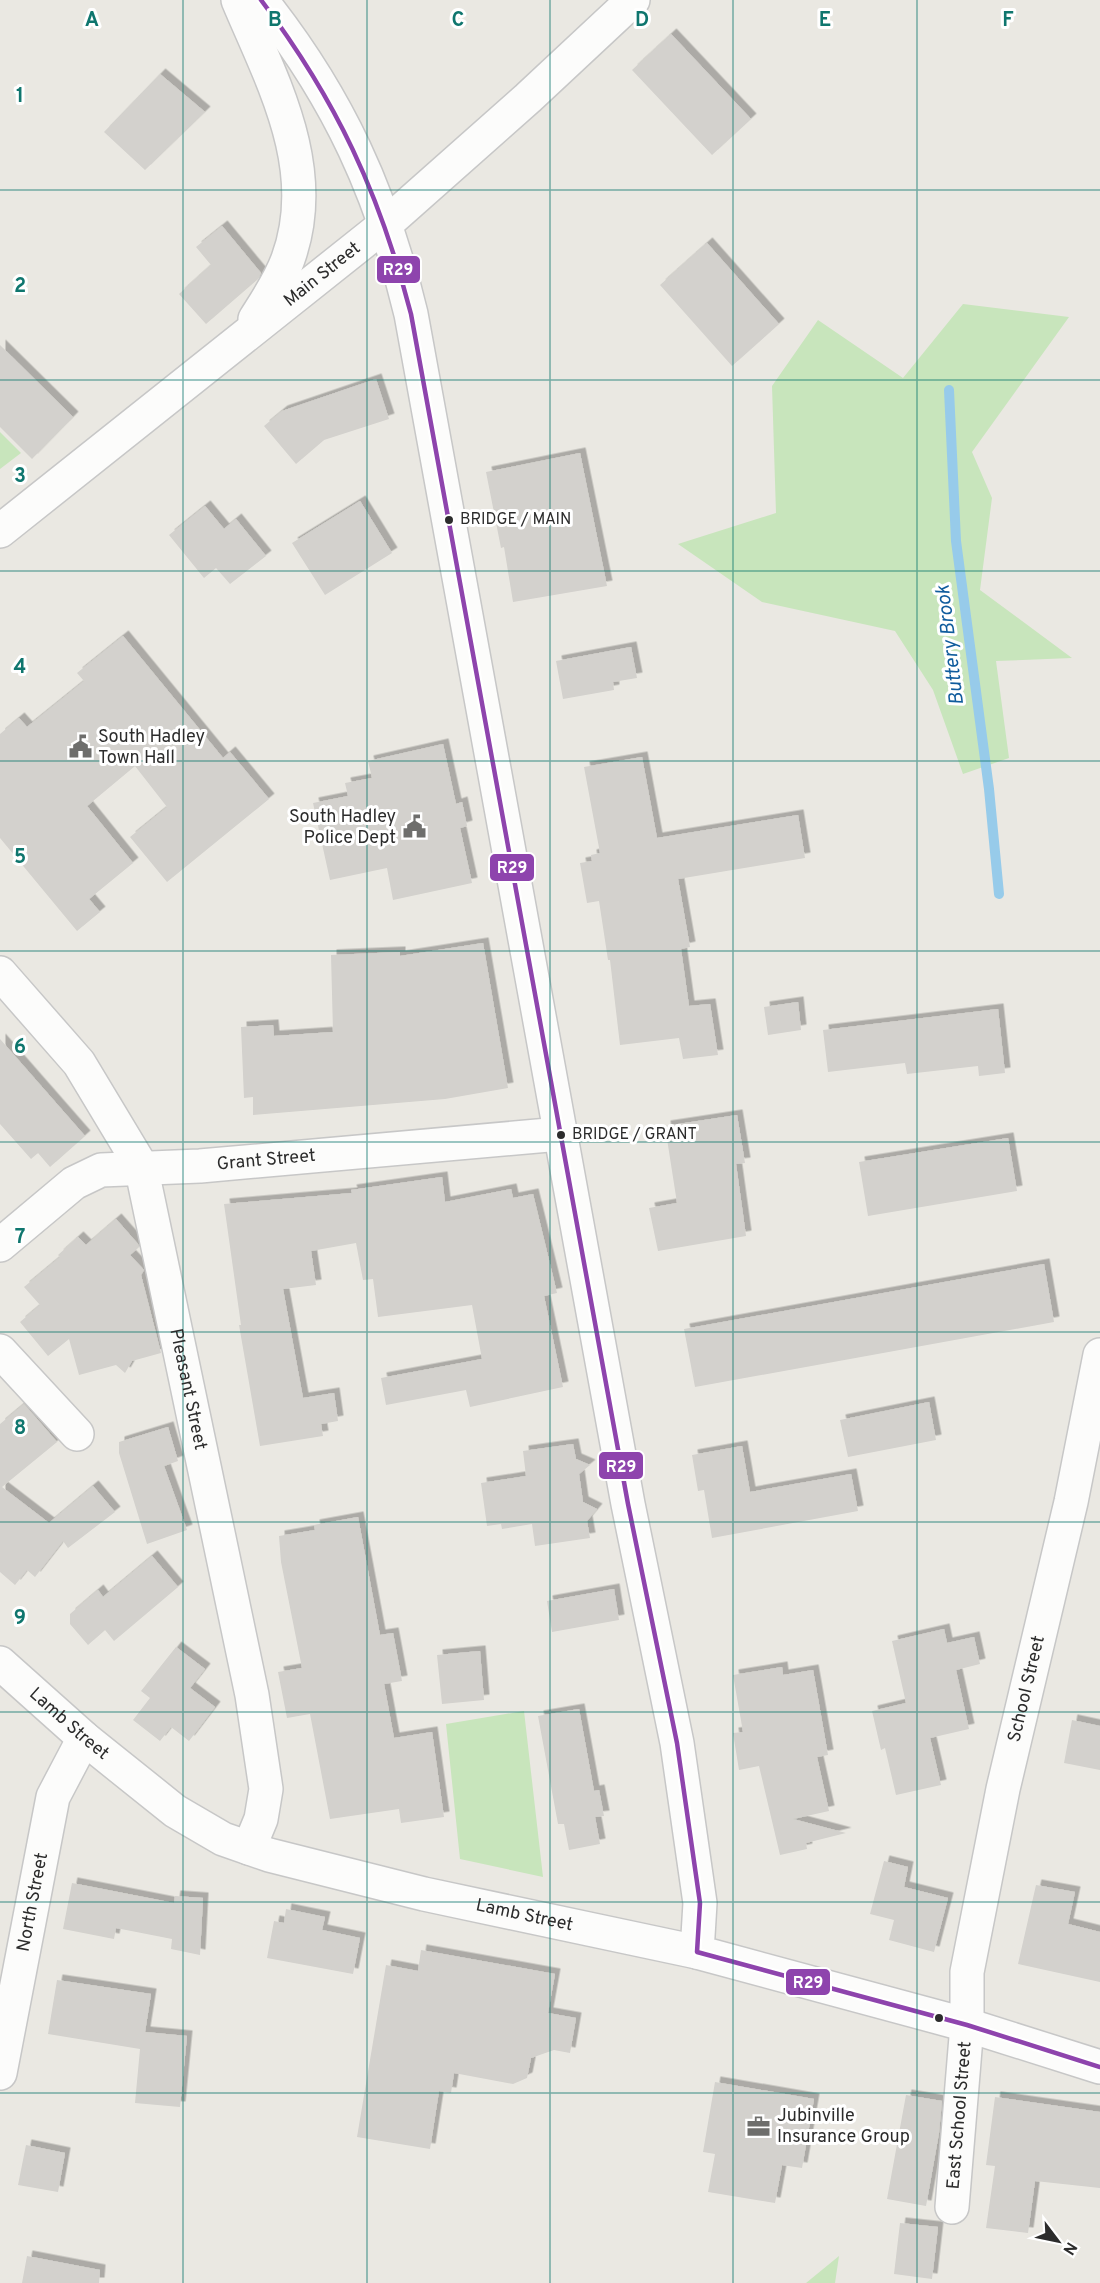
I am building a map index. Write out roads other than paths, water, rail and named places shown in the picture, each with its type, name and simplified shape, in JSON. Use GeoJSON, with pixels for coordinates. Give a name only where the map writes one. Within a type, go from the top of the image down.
{"type":"FeatureCollection","features":[{"type":"Feature","properties":{"kind":"street"},"geometry":{"type":"LineString","coordinates":[[238,0],[287,114],[297,166],[298,193],[296,226],[289,258],[277,285],[245,337]]}},
{"type":"Feature","properties":{"kind":"street"},"geometry":{"type":"LineString","coordinates":[[261,0],[309,65],[336,110],[368,175],[387,223],[411,314],[628,1504],[677,1743],[700,1903],[697,1952]]}},
{"type":"Feature","properties":{"kind":"street","name":"Main Street"},"geometry":{"type":"LineString","coordinates":[[0,531],[387,223],[528,98],[633,0]]}},
{"type":"Feature","properties":{"kind":"street","name":"Pleasant Street"},"geometry":{"type":"LineString","coordinates":[[0,973],[79,1063],[141,1166],[252,1695],[266,1789],[261,1819],[249,1848]]}},
{"type":"Feature","properties":{"kind":"street","name":"Grant Street"},"geometry":{"type":"LineString","coordinates":[[0,1245],[75,1183],[101,1170],[141,1166],[200,1166],[560,1134]]}},
{"type":"Feature","properties":{"kind":"street"},"geometry":{"type":"LineString","coordinates":[[0,1351],[76,1434]]}},
{"type":"Feature","properties":{"kind":"street","name":"School Street"},"geometry":{"type":"LineString","coordinates":[[967,2025],[969,1961],[1004,1789],[1071,1502],[1100,1355]]}},
{"type":"Feature","properties":{"kind":"street","name":"Lamb Street"},"geometry":{"type":"LineString","coordinates":[[0,1663],[84,1738],[175,1811],[223,1839],[249,1848],[491,1909],[697,1952],[967,2025],[1100,2067]]}},
{"type":"Feature","properties":{"kind":"street","name":"North Street"},"geometry":{"type":"LineString","coordinates":[[0,2073],[13,1943],[53,1797],[84,1738]]}},
{"type":"Feature","properties":{"kind":"street","name":"East School Street"},"geometry":{"type":"LineString","coordinates":[[952,2206],[967,2025]]}},
{"type":"Feature","properties":{"kind":"waterway","name":"Buttery Brook"},"geometry":{"type":"LineString","coordinates":[[949,390],[956,541],[989,789],[999,894]]}},
{"type":"Feature","properties":{"kind":"place","name":"BRIDGE / MAIN"},"geometry":{"type":"Point","coordinates":[449,520]}},
{"type":"Feature","properties":{"kind":"place","name":"South Hadley Town Hall"},"geometry":{"type":"Point","coordinates":[80,747]}},
{"type":"Feature","properties":{"kind":"place","name":"South Hadley Police Dept"},"geometry":{"type":"Point","coordinates":[414,827]}},
{"type":"Feature","properties":{"kind":"place","name":"BRIDGE / GRANT"},"geometry":{"type":"Point","coordinates":[561,1135]}},
{"type":"Feature","properties":{"kind":"place","name":"Jubinville Insurance Group"},"geometry":{"type":"Point","coordinates":[759,2126]}}]}
